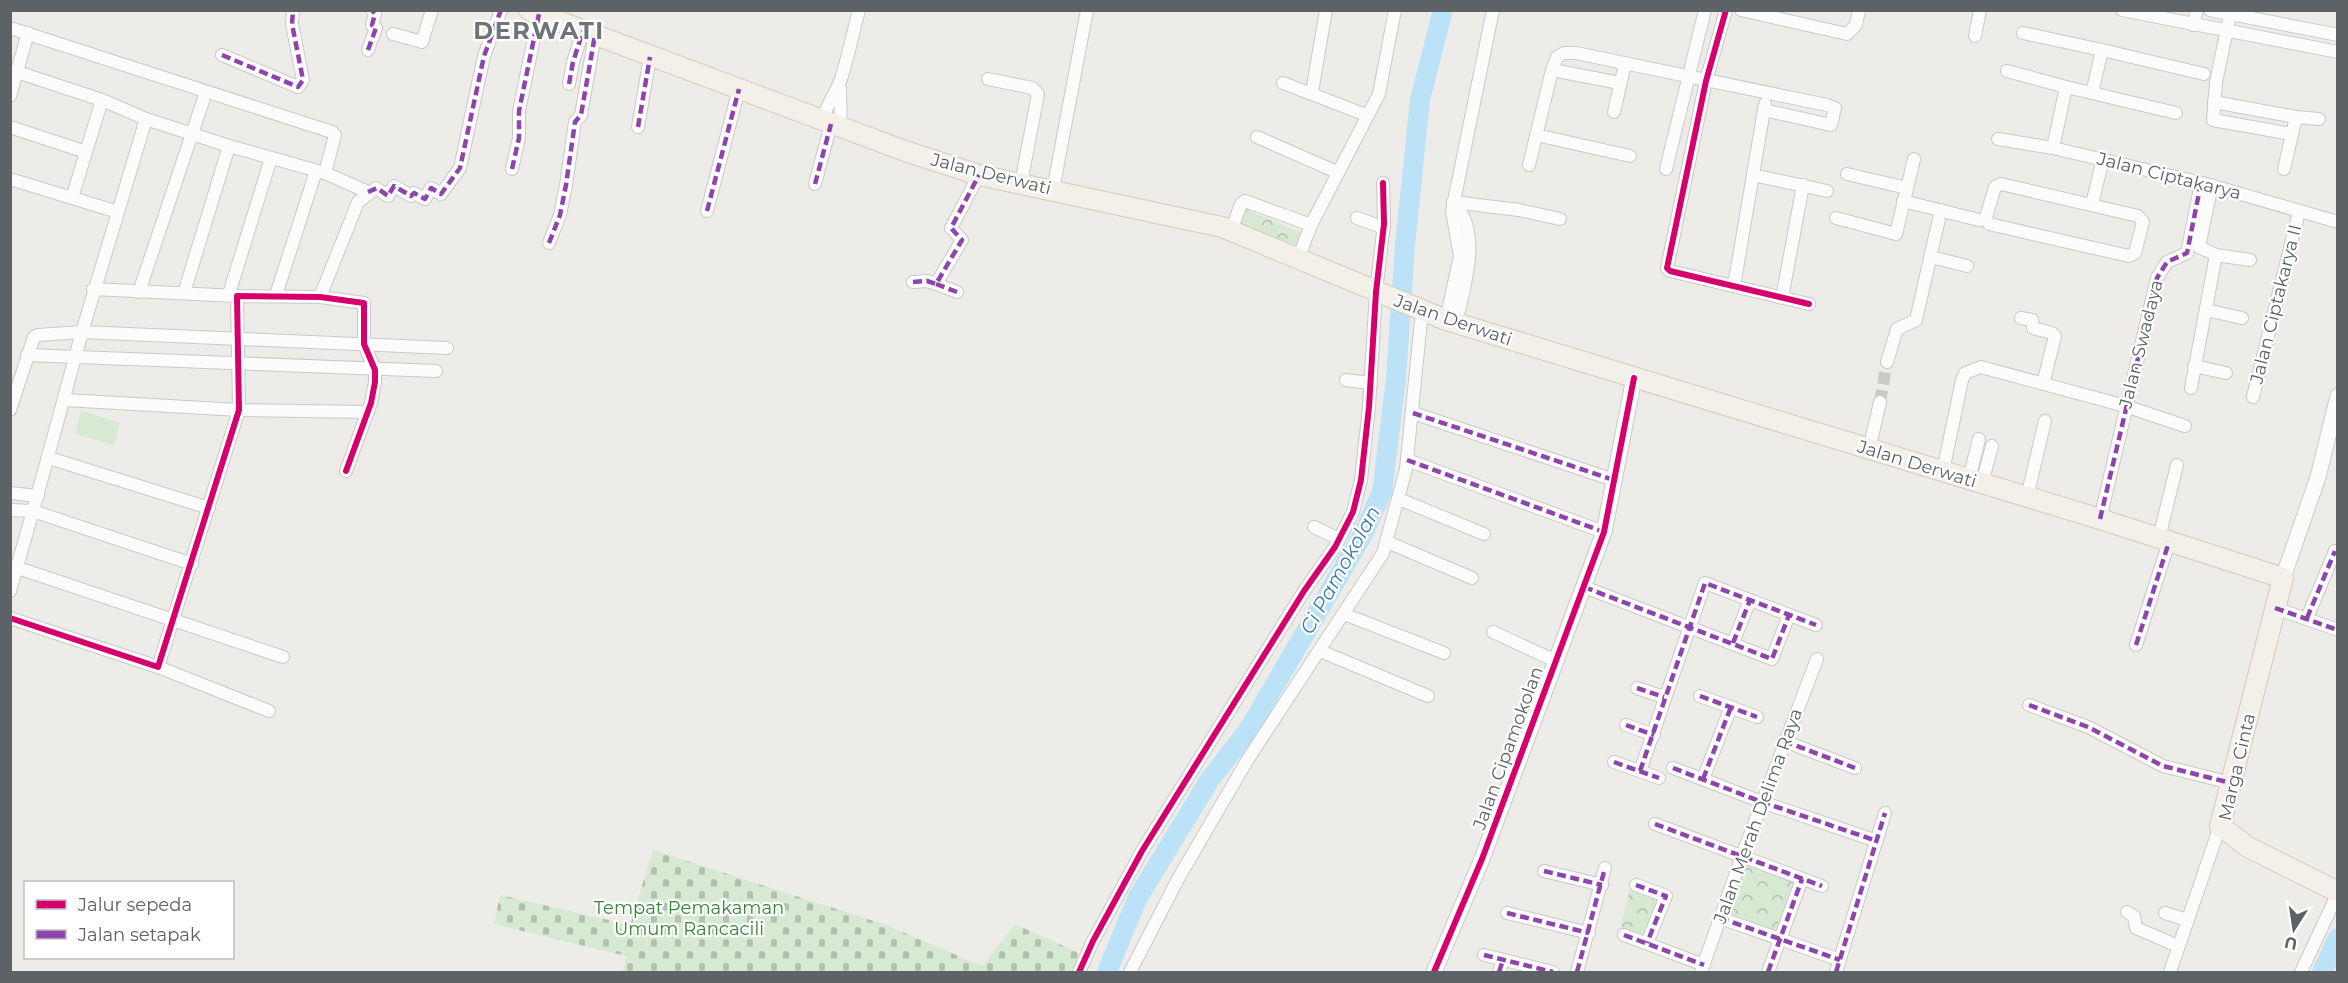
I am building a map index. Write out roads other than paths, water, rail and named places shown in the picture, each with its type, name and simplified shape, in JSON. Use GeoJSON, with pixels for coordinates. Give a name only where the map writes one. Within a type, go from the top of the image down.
{"type":"FeatureCollection","features":[{"type":"Feature","properties":{"kind":"main road","name":"Jalan Derwati"},"geometry":{"type":"LineString","coordinates":[[534,12],[831,124],[980,175],[1231,231],[1378,294],[1451,321],[2100,519],[2283,578]]}},
{"type":"Feature","properties":{"kind":"main road","name":"Marga Cinta"},"geometry":{"type":"LineString","coordinates":[[2283,578],[2220,826],[2248,847],[2337,892]]}},
{"type":"Feature","properties":{"kind":"street"},"geometry":{"type":"LineString","coordinates":[[222,55],[270,73],[298,87],[303,80],[292,24],[293,10]]}},
{"type":"Feature","properties":{"kind":"street"},"geometry":{"type":"LineString","coordinates":[[368,50],[376,28],[372,25],[375,14],[372,10]]}},
{"type":"Feature","properties":{"kind":"street"},"geometry":{"type":"LineString","coordinates":[[393,34],[422,42],[432,10]]}},
{"type":"Feature","properties":{"kind":"street"},"geometry":{"type":"LineString","coordinates":[[320,297],[358,202],[368,192],[377,188],[388,196],[394,186],[411,196],[414,193],[425,199],[431,188],[441,194],[455,176],[464,154],[484,56],[501,10]]}},
{"type":"Feature","properties":{"kind":"street"},"geometry":{"type":"LineString","coordinates":[[831,124],[827,103],[834,97],[841,78],[859,10]]}},
{"type":"Feature","properties":{"kind":"street"},"geometry":{"type":"LineString","coordinates":[[1053,190],[1087,10]]}},
{"type":"Feature","properties":{"kind":"street"},"geometry":{"type":"LineString","coordinates":[[1312,92],[1326,10]]}},
{"type":"Feature","properties":{"kind":"street"},"geometry":{"type":"LineString","coordinates":[[1298,259],[1311,225],[1337,172],[1366,114],[1379,94],[1395,10]]}},
{"type":"Feature","properties":{"kind":"street"},"geometry":{"type":"LineString","coordinates":[[1453,202],[1493,10]]}},
{"type":"Feature","properties":{"kind":"street"},"geometry":{"type":"LineString","coordinates":[[1666,169],[1705,10]]}},
{"type":"Feature","properties":{"kind":"street"},"geometry":{"type":"LineString","coordinates":[[1726,10],[1706,81],[1667,268],[1670,271],[1809,304]]}},
{"type":"Feature","properties":{"kind":"street"},"geometry":{"type":"LineString","coordinates":[[1740,10],[1847,34],[1856,25],[1859,10]]}},
{"type":"Feature","properties":{"kind":"street"},"geometry":{"type":"LineString","coordinates":[[1975,36],[1980,10]]}},
{"type":"Feature","properties":{"kind":"street"},"geometry":{"type":"LineString","coordinates":[[2122,10],[2337,52]]}},
{"type":"Feature","properties":{"kind":"street"},"geometry":{"type":"LineString","coordinates":[[2193,25],[2197,10]]}},
{"type":"Feature","properties":{"kind":"street"},"geometry":{"type":"LineString","coordinates":[[2210,10],[2337,35]]}},
{"type":"Feature","properties":{"kind":"street"},"geometry":{"type":"LineString","coordinates":[[513,169],[519,138],[519,111],[534,12]]}},
{"type":"Feature","properties":{"kind":"street"},"geometry":{"type":"LineString","coordinates":[[2230,15],[2212,117],[2216,121],[2292,134]]}},
{"type":"Feature","properties":{"kind":"street"},"geometry":{"type":"LineString","coordinates":[[10,28],[334,133],[276,295]]}},
{"type":"Feature","properties":{"kind":"street"},"geometry":{"type":"LineString","coordinates":[[10,96],[28,33]]}},
{"type":"Feature","properties":{"kind":"street"},"geometry":{"type":"LineString","coordinates":[[569,84],[573,62],[589,33]]}},
{"type":"Feature","properties":{"kind":"street"},"geometry":{"type":"LineString","coordinates":[[549,243],[562,205],[575,122],[581,115],[584,104],[589,33]]}},
{"type":"Feature","properties":{"kind":"street"},"geometry":{"type":"LineString","coordinates":[[2023,33],[2204,74]]}},
{"type":"Feature","properties":{"kind":"street"},"geometry":{"type":"LineString","coordinates":[[2092,93],[2102,50]]}},
{"type":"Feature","properties":{"kind":"street"},"geometry":{"type":"LineString","coordinates":[[1529,165],[1555,59],[1564,53],[1576,53],[1827,105],[1835,108],[1836,112],[1831,125],[1764,111]]}},
{"type":"Feature","properties":{"kind":"street"},"geometry":{"type":"LineString","coordinates":[[638,128],[650,57]]}},
{"type":"Feature","properties":{"kind":"street"},"geometry":{"type":"LineString","coordinates":[[1614,112],[1625,64]]}},
{"type":"Feature","properties":{"kind":"street"},"geometry":{"type":"LineString","coordinates":[[1552,70],[1620,83]]}},
{"type":"Feature","properties":{"kind":"street"},"geometry":{"type":"LineString","coordinates":[[2007,71],[2176,112]]}},
{"type":"Feature","properties":{"kind":"street"},"geometry":{"type":"LineString","coordinates":[[17,72],[102,100],[146,119],[191,132],[229,147],[320,172],[368,192]]}},
{"type":"Feature","properties":{"kind":"street"},"geometry":{"type":"LineString","coordinates":[[815,184],[831,124],[843,109],[839,98],[841,78]]}},
{"type":"Feature","properties":{"kind":"street"},"geometry":{"type":"LineString","coordinates":[[988,79],[1032,88],[1038,94],[1021,183]]}},
{"type":"Feature","properties":{"kind":"street"},"geometry":{"type":"LineString","coordinates":[[1283,83],[1366,114]]}},
{"type":"Feature","properties":{"kind":"street"},"geometry":{"type":"LineString","coordinates":[[2053,148],[2066,87]]}},
{"type":"Feature","properties":{"kind":"street"},"geometry":{"type":"LineString","coordinates":[[707,211],[739,89]]}},
{"type":"Feature","properties":{"kind":"street"},"geometry":{"type":"LineString","coordinates":[[139,292],[206,92]]}},
{"type":"Feature","properties":{"kind":"street"},"geometry":{"type":"LineString","coordinates":[[1734,286],[1766,94]]}},
{"type":"Feature","properties":{"kind":"street"},"geometry":{"type":"LineString","coordinates":[[72,198],[102,100]]}},
{"type":"Feature","properties":{"kind":"street"},"geometry":{"type":"LineString","coordinates":[[2214,102],[2319,119]]}},
{"type":"Feature","properties":{"kind":"street"},"geometry":{"type":"LineString","coordinates":[[2283,169],[2296,117]]}},
{"type":"Feature","properties":{"kind":"street"},"geometry":{"type":"LineString","coordinates":[[10,591],[77,357],[93,289],[146,119]]}},
{"type":"Feature","properties":{"kind":"street"},"geometry":{"type":"LineString","coordinates":[[10,127],[86,152]]}},
{"type":"Feature","properties":{"kind":"street"},"geometry":{"type":"LineString","coordinates":[[1536,135],[1629,156]]}},
{"type":"Feature","properties":{"kind":"street"},"geometry":{"type":"LineString","coordinates":[[1257,137],[1337,172]]}},
{"type":"Feature","properties":{"kind":"street","name":"Jalan Ciptakarya"},"geometry":{"type":"LineString","coordinates":[[1998,139],[2053,148],[2207,184],[2337,222]]}},
{"type":"Feature","properties":{"kind":"street"},"geometry":{"type":"LineString","coordinates":[[184,293],[229,147]]}},
{"type":"Feature","properties":{"kind":"street"},"geometry":{"type":"LineString","coordinates":[[158,667],[239,410],[233,295],[271,158]]}},
{"type":"Feature","properties":{"kind":"street"},"geometry":{"type":"LineString","coordinates":[[1836,218],[1896,234],[1914,159]]}},
{"type":"Feature","properties":{"kind":"street"},"geometry":{"type":"LineString","coordinates":[[2092,204],[2103,159]]}},
{"type":"Feature","properties":{"kind":"street"},"geometry":{"type":"LineString","coordinates":[[1847,174],[1907,188]]}},
{"type":"Feature","properties":{"kind":"street"},"geometry":{"type":"LineString","coordinates":[[936,284],[962,240],[951,228],[980,175]]}},
{"type":"Feature","properties":{"kind":"street"},"geometry":{"type":"LineString","coordinates":[[1753,175],[1827,191]]}},
{"type":"Feature","properties":{"kind":"street"},"geometry":{"type":"LineString","coordinates":[[10,178],[118,212]]}},
{"type":"Feature","properties":{"kind":"street"},"geometry":{"type":"LineString","coordinates":[[1079,972],[1093,941],[1142,851],[1304,591],[1339,539],[1353,512],[1361,480],[1371,383],[1384,228],[1383,183]]}},
{"type":"Feature","properties":{"kind":"street"},"geometry":{"type":"LineString","coordinates":[[2001,184],[2092,204],[2141,218],[2142,224],[2134,255],[2129,256],[1992,225],[1987,222],[1986,217],[1995,187],[2001,184]]}},
{"type":"Feature","properties":{"kind":"street"},"geometry":{"type":"LineString","coordinates":[[2207,184],[2199,248],[2216,255],[2250,260]]}},
{"type":"Feature","properties":{"kind":"street","name":"Jalan Swadaya"},"geometry":{"type":"LineString","coordinates":[[2100,519],[2157,278],[2167,262],[2187,253],[2207,184]]}},
{"type":"Feature","properties":{"kind":"street"},"geometry":{"type":"LineString","coordinates":[[1782,298],[1803,185]]}},
{"type":"Feature","properties":{"kind":"street"},"geometry":{"type":"LineString","coordinates":[[1231,231],[1241,204],[1245,201],[1311,225]]}},
{"type":"Feature","properties":{"kind":"street"},"geometry":{"type":"LineString","coordinates":[[1904,201],[1979,220]]}},
{"type":"Feature","properties":{"kind":"street"},"geometry":{"type":"LineString","coordinates":[[1453,202],[1519,210],[1560,219]]}},
{"type":"Feature","properties":{"kind":"street"},"geometry":{"type":"LineString","coordinates":[[1451,321],[1469,244],[1463,212],[1453,202]]}},
{"type":"Feature","properties":{"kind":"street"},"geometry":{"type":"LineString","coordinates":[[1887,363],[1897,329],[1916,320],[1941,210]]}},
{"type":"Feature","properties":{"kind":"street","name":"Jalan Ciptakarya II"},"geometry":{"type":"LineString","coordinates":[[2253,397],[2299,212]]}},
{"type":"Feature","properties":{"kind":"street"},"geometry":{"type":"LineString","coordinates":[[1357,218],[1384,228]]}},
{"type":"Feature","properties":{"kind":"street"},"geometry":{"type":"LineString","coordinates":[[2191,388],[2216,255]]}},
{"type":"Feature","properties":{"kind":"street"},"geometry":{"type":"LineString","coordinates":[[1930,257],[1967,266]]}},
{"type":"Feature","properties":{"kind":"street"},"geometry":{"type":"LineString","coordinates":[[913,282],[927,281],[957,292]]}},
{"type":"Feature","properties":{"kind":"street"},"geometry":{"type":"LineString","coordinates":[[93,289],[320,297],[364,303],[364,344],[375,370],[368,412],[346,471]]}},
{"type":"Feature","properties":{"kind":"street"},"geometry":{"type":"LineString","coordinates":[[1130,972],[1178,879],[1248,759],[1376,566],[1387,542],[1407,460],[1413,413],[1419,310]]}},
{"type":"Feature","properties":{"kind":"street"},"geometry":{"type":"LineString","coordinates":[[2206,310],[2242,318]]}},
{"type":"Feature","properties":{"kind":"street"},"geometry":{"type":"LineString","coordinates":[[2021,318],[2032,320],[2033,328],[2055,336],[2043,384]]}},
{"type":"Feature","properties":{"kind":"street"},"geometry":{"type":"LineString","coordinates":[[10,410],[27,355],[36,335],[82,333],[447,348]]}},
{"type":"Feature","properties":{"kind":"street"},"geometry":{"type":"LineString","coordinates":[[27,355],[436,371]]}},
{"type":"Feature","properties":{"kind":"street"},"geometry":{"type":"LineString","coordinates":[[2194,366],[2226,373]]}},
{"type":"Feature","properties":{"kind":"street"},"geometry":{"type":"LineString","coordinates":[[1943,471],[1959,389],[1965,373],[1981,367],[2125,406],[2185,426]]}},
{"type":"Feature","properties":{"kind":"street"},"geometry":{"type":"LineString","coordinates":[[1346,380],[1371,383]]}},
{"type":"Feature","properties":{"kind":"street","name":"Jalan Cipamokolan"},"geometry":{"type":"LineString","coordinates":[[1434,972],[1482,859],[1604,532],[1614,480],[1640,380]]}},
{"type":"Feature","properties":{"kind":"street"},"geometry":{"type":"LineString","coordinates":[[2283,578],[2318,477],[2337,396]]}},
{"type":"Feature","properties":{"kind":"street"},"geometry":{"type":"LineString","coordinates":[[65,400],[239,410],[368,412]]}},
{"type":"Feature","properties":{"kind":"street"},"geometry":{"type":"LineString","coordinates":[[1869,450],[1880,402]]}},
{"type":"Feature","properties":{"kind":"street"},"geometry":{"type":"LineString","coordinates":[[1413,413],[1614,480]]}},
{"type":"Feature","properties":{"kind":"street"},"geometry":{"type":"LineString","coordinates":[[2027,497],[2044,421]]}},
{"type":"Feature","properties":{"kind":"street"},"geometry":{"type":"LineString","coordinates":[[1976,481],[1979,439]]}},
{"type":"Feature","properties":{"kind":"street"},"geometry":{"type":"LineString","coordinates":[[1976,481],[1992,446]]}},
{"type":"Feature","properties":{"kind":"street"},"geometry":{"type":"LineString","coordinates":[[49,458],[209,508]]}},
{"type":"Feature","properties":{"kind":"street"},"geometry":{"type":"LineString","coordinates":[[1407,460],[1604,532]]}},
{"type":"Feature","properties":{"kind":"street"},"geometry":{"type":"LineString","coordinates":[[2136,645],[2164,540],[2177,465]]}},
{"type":"Feature","properties":{"kind":"street"},"geometry":{"type":"LineString","coordinates":[[10,493],[38,496]]}},
{"type":"Feature","properties":{"kind":"street"},"geometry":{"type":"LineString","coordinates":[[1399,499],[1484,534]]}},
{"type":"Feature","properties":{"kind":"street"},"geometry":{"type":"LineString","coordinates":[[10,510],[33,511],[192,564]]}},
{"type":"Feature","properties":{"kind":"street"},"geometry":{"type":"LineString","coordinates":[[1314,527],[1339,539]]}},
{"type":"Feature","properties":{"kind":"street"},"geometry":{"type":"LineString","coordinates":[[1387,542],[1472,578]]}},
{"type":"Feature","properties":{"kind":"street"},"geometry":{"type":"LineString","coordinates":[[2307,618],[2335,551]]}},
{"type":"Feature","properties":{"kind":"street"},"geometry":{"type":"LineString","coordinates":[[18,568],[173,622],[283,657]]}},
{"type":"Feature","properties":{"kind":"street"},"geometry":{"type":"LineString","coordinates":[[1640,771],[1665,705],[1664,697],[1705,583],[1816,625]]}},
{"type":"Feature","properties":{"kind":"street"},"geometry":{"type":"LineString","coordinates":[[1584,586],[1772,658],[1789,615]]}},
{"type":"Feature","properties":{"kind":"street"},"geometry":{"type":"LineString","coordinates":[[1733,644],[1750,600]]}},
{"type":"Feature","properties":{"kind":"street"},"geometry":{"type":"LineString","coordinates":[[2275,608],[2337,630]]}},
{"type":"Feature","properties":{"kind":"street"},"geometry":{"type":"LineString","coordinates":[[1344,614],[1444,653]]}},
{"type":"Feature","properties":{"kind":"street"},"geometry":{"type":"LineString","coordinates":[[10,618],[158,667],[269,711]]}},
{"type":"Feature","properties":{"kind":"street"},"geometry":{"type":"LineString","coordinates":[[1492,632],[1556,661]]}},
{"type":"Feature","properties":{"kind":"street"},"geometry":{"type":"LineString","coordinates":[[1320,651],[1428,696]]}},
{"type":"Feature","properties":{"kind":"street","name":"Jalan Merah Delima Raya"},"geometry":{"type":"LineString","coordinates":[[1702,969],[1784,741],[1817,659]]}},
{"type":"Feature","properties":{"kind":"street"},"geometry":{"type":"LineString","coordinates":[[1637,688],[1664,697]]}},
{"type":"Feature","properties":{"kind":"street"},"geometry":{"type":"LineString","coordinates":[[1700,696],[1757,717]]}},
{"type":"Feature","properties":{"kind":"street"},"geometry":{"type":"LineString","coordinates":[[2029,705],[2088,727],[2163,766],[2231,783]]}},
{"type":"Feature","properties":{"kind":"street"},"geometry":{"type":"LineString","coordinates":[[1703,779],[1731,707]]}},
{"type":"Feature","properties":{"kind":"street"},"geometry":{"type":"LineString","coordinates":[[1626,725],[1654,735]]}},
{"type":"Feature","properties":{"kind":"street"},"geometry":{"type":"LineString","coordinates":[[1784,741],[1855,768]]}},
{"type":"Feature","properties":{"kind":"street"},"geometry":{"type":"LineString","coordinates":[[1614,762],[1659,778]]}},
{"type":"Feature","properties":{"kind":"street"},"geometry":{"type":"LineString","coordinates":[[1673,768],[1762,802],[1877,841]]}},
{"type":"Feature","properties":{"kind":"street"},"geometry":{"type":"LineString","coordinates":[[1720,918],[1779,939],[1838,966],[1885,813]]}},
{"type":"Feature","properties":{"kind":"street"},"geometry":{"type":"LineString","coordinates":[[1655,824],[1822,886]]}},
{"type":"Feature","properties":{"kind":"street"},"geometry":{"type":"LineString","coordinates":[[2170,972],[2220,826]]}},
{"type":"Feature","properties":{"kind":"street"},"geometry":{"type":"LineString","coordinates":[[1577,972],[1605,868]]}},
{"type":"Feature","properties":{"kind":"street"},"geometry":{"type":"LineString","coordinates":[[1544,871],[1602,885]]}},
{"type":"Feature","properties":{"kind":"street"},"geometry":{"type":"LineString","coordinates":[[1768,972],[1802,879]]}},
{"type":"Feature","properties":{"kind":"street"},"geometry":{"type":"LineString","coordinates":[[1636,885],[1666,896],[1647,943]]}},
{"type":"Feature","properties":{"kind":"street"},"geometry":{"type":"LineString","coordinates":[[2301,972],[2337,892]]}},
{"type":"Feature","properties":{"kind":"street"},"geometry":{"type":"LineString","coordinates":[[2127,912],[2134,916],[2136,928],[2178,946]]}},
{"type":"Feature","properties":{"kind":"street"},"geometry":{"type":"LineString","coordinates":[[1507,913],[1589,933]]}},
{"type":"Feature","properties":{"kind":"street"},"geometry":{"type":"LineString","coordinates":[[2165,913],[2187,920]]}},
{"type":"Feature","properties":{"kind":"street"},"geometry":{"type":"LineString","coordinates":[[1624,934],[1702,969]]}},
{"type":"Feature","properties":{"kind":"street"},"geometry":{"type":"LineString","coordinates":[[1484,956],[1501,966],[1548,972]]}},
{"type":"Feature","properties":{"kind":"waterway","name":"Ci Pamokolan"},"geometry":{"type":"LineString","coordinates":[[1107,972],[1137,899],[1209,781],[1249,729],[1362,536],[1382,492],[1396,379],[1405,245],[1420,100],[1443,10]]}},
{"type":"Feature","properties":{"kind":"waterway"},"geometry":{"type":"LineString","coordinates":[[2322,972],[2338,938]]}},
{"type":"Feature","properties":{"kind":"tunnel"},"geometry":{"type":"LineString","coordinates":[[1880,402],[1887,362]]}},
{"type":"Feature","properties":{"kind":"district","name":"DERWATI"},"geometry":{"type":"Point","coordinates":[539,31]}},
{"type":"Feature","properties":{"kind":"park label","name":"Tempat Pemakaman Umum Rancacili"},"geometry":{"type":"Point","coordinates":[689,918]}}]}
